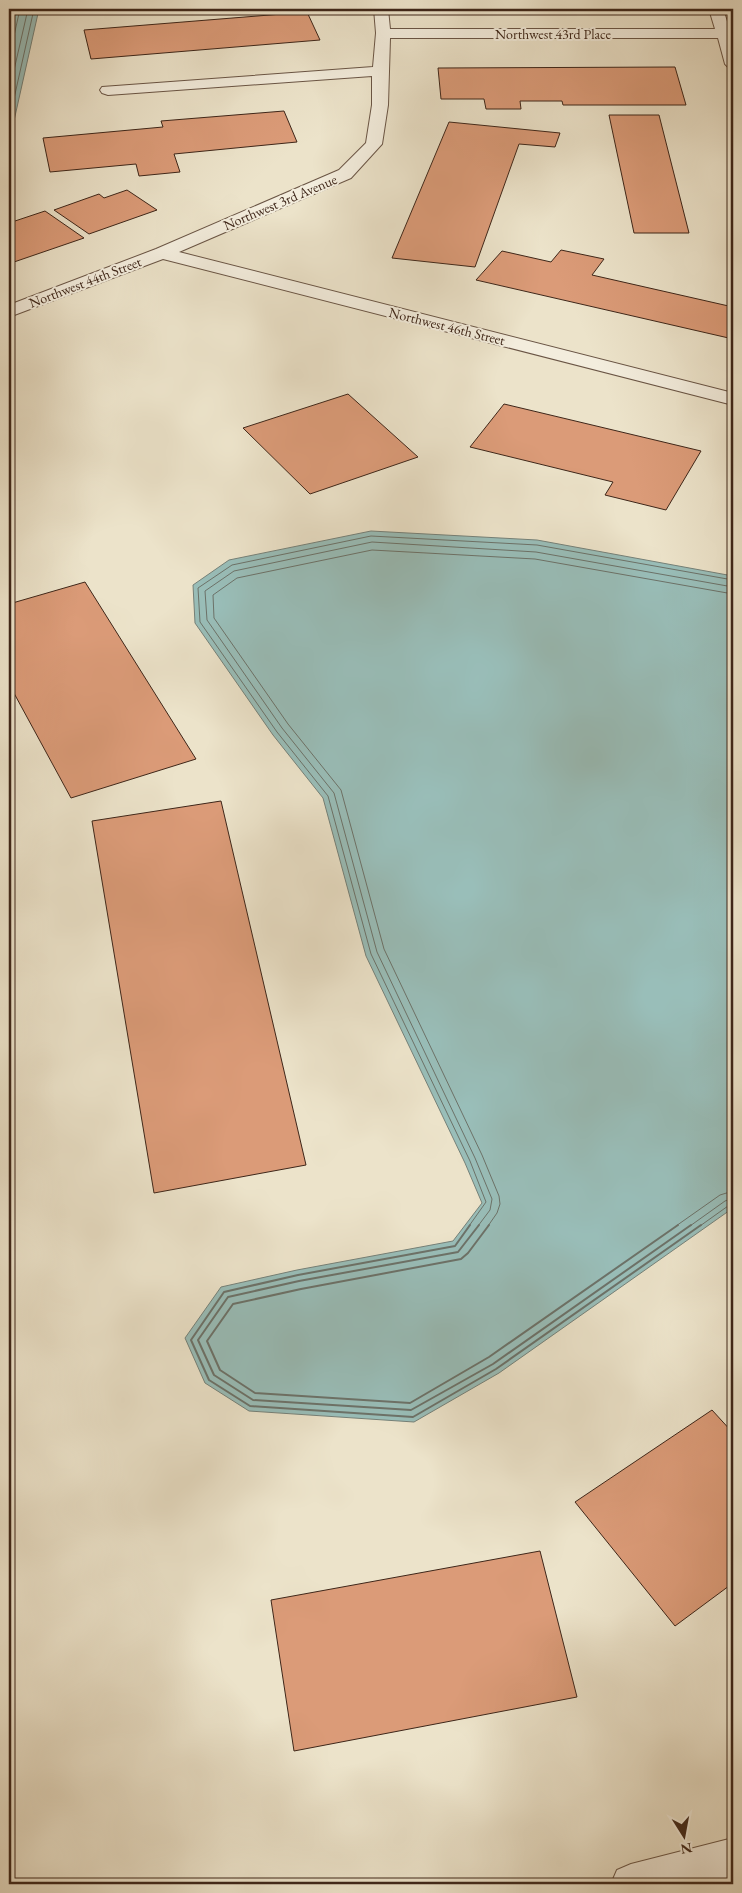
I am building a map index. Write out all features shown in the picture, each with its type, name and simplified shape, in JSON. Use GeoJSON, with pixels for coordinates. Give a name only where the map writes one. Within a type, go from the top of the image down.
{"type":"FeatureCollection","features":[{"type":"Feature","properties":{"kind":"street","name":"Northwest 3rd Avenue"},"geometry":{"type":"LineString","coordinates":[[162,253],[345,174],[374,144],[380,105],[383,33],[381,9]]}},
{"type":"Feature","properties":{"kind":"street"},"geometry":{"type":"LineString","coordinates":[[716,9],[733,64]]}},
{"type":"Feature","properties":{"kind":"street","name":"Northwest 43rd Place"},"geometry":{"type":"LineString","coordinates":[[383,33],[724,34]]}},
{"type":"Feature","properties":{"kind":"street"},"geometry":{"type":"LineString","coordinates":[[108,90],[380,71]]}},
{"type":"Feature","properties":{"kind":"street","name":"Northwest 44th Street"},"geometry":{"type":"LineString","coordinates":[[9,311],[162,253]]}},
{"type":"Feature","properties":{"kind":"street","name":"Northwest 46th Street"},"geometry":{"type":"LineString","coordinates":[[162,253],[733,399]]}},
{"type":"Feature","properties":{"kind":"street"},"geometry":{"type":"LineString","coordinates":[[631,1884],[733,1858]]}},
{"type":"Feature","properties":{"kind":"water"},"geometry":{"type":"Polygon","coordinates":[[[9,9],[39,9],[9,143],[9,9]]]}},
{"type":"Feature","properties":{"kind":"water"},"geometry":{"type":"Polygon","coordinates":[[[371,531],[537,540],[733,576],[733,1208],[499,1373],[414,1422],[249,1411],[205,1383],[185,1338],[221,1287],[297,1270],[453,1241],[482,1203],[465,1163],[366,956],[323,798],[273,735],[195,623],[193,585],[229,560],[371,531]]]}},
{"type":"Feature","properties":{"kind":"building"},"geometry":{"type":"Polygon","coordinates":[[[307,12],[320,40],[91,59],[84,30],[307,12]]]}},
{"type":"Feature","properties":{"kind":"building"},"geometry":{"type":"Polygon","coordinates":[[[675,67],[686,105],[563,105],[562,101],[520,101],[521,109],[486,109],[484,99],[441,99],[438,68],[675,67]]]}},
{"type":"Feature","properties":{"kind":"building"},"geometry":{"type":"Polygon","coordinates":[[[284,111],[297,142],[174,154],[180,172],[139,176],[136,164],[50,172],[43,138],[163,127],[161,121],[284,111]]]}},
{"type":"Feature","properties":{"kind":"building"},"geometry":{"type":"Polygon","coordinates":[[[609,115],[659,115],[689,233],[634,233],[609,115]]]}},
{"type":"Feature","properties":{"kind":"building"},"geometry":{"type":"Polygon","coordinates":[[[449,122],[560,133],[555,147],[519,144],[475,267],[392,258],[449,122]]]}},
{"type":"Feature","properties":{"kind":"building"},"geometry":{"type":"Polygon","coordinates":[[[127,190],[157,210],[89,234],[54,210],[99,194],[104,198],[127,190]]]}},
{"type":"Feature","properties":{"kind":"building"},"geometry":{"type":"Polygon","coordinates":[[[45,211],[84,238],[14,262],[9,257],[9,231],[14,229],[9,223],[45,211]]]}},
{"type":"Feature","properties":{"kind":"building"},"geometry":{"type":"Polygon","coordinates":[[[561,250],[604,259],[592,275],[733,307],[733,339],[476,280],[502,251],[551,262],[561,250]]]}},
{"type":"Feature","properties":{"kind":"building"},"geometry":{"type":"Polygon","coordinates":[[[348,394],[418,457],[310,494],[243,428],[348,394]]]}},
{"type":"Feature","properties":{"kind":"building"},"geometry":{"type":"Polygon","coordinates":[[[504,404],[701,451],[666,510],[605,495],[613,482],[470,447],[504,404]]]}},
{"type":"Feature","properties":{"kind":"building"},"geometry":{"type":"Polygon","coordinates":[[[728,489],[733,489],[733,516],[728,489]]]}},
{"type":"Feature","properties":{"kind":"building"},"geometry":{"type":"Polygon","coordinates":[[[85,582],[196,759],[71,798],[9,684],[9,604],[85,582]]]}},
{"type":"Feature","properties":{"kind":"building"},"geometry":{"type":"Polygon","coordinates":[[[221,801],[306,1165],[154,1193],[92,821],[221,801]]]}},
{"type":"Feature","properties":{"kind":"building"},"geometry":{"type":"Polygon","coordinates":[[[712,1410],[733,1433],[733,1583],[675,1626],[575,1502],[712,1410]]]}},
{"type":"Feature","properties":{"kind":"building"},"geometry":{"type":"Polygon","coordinates":[[[540,1551],[577,1697],[294,1751],[271,1600],[540,1551]]]}}]}
